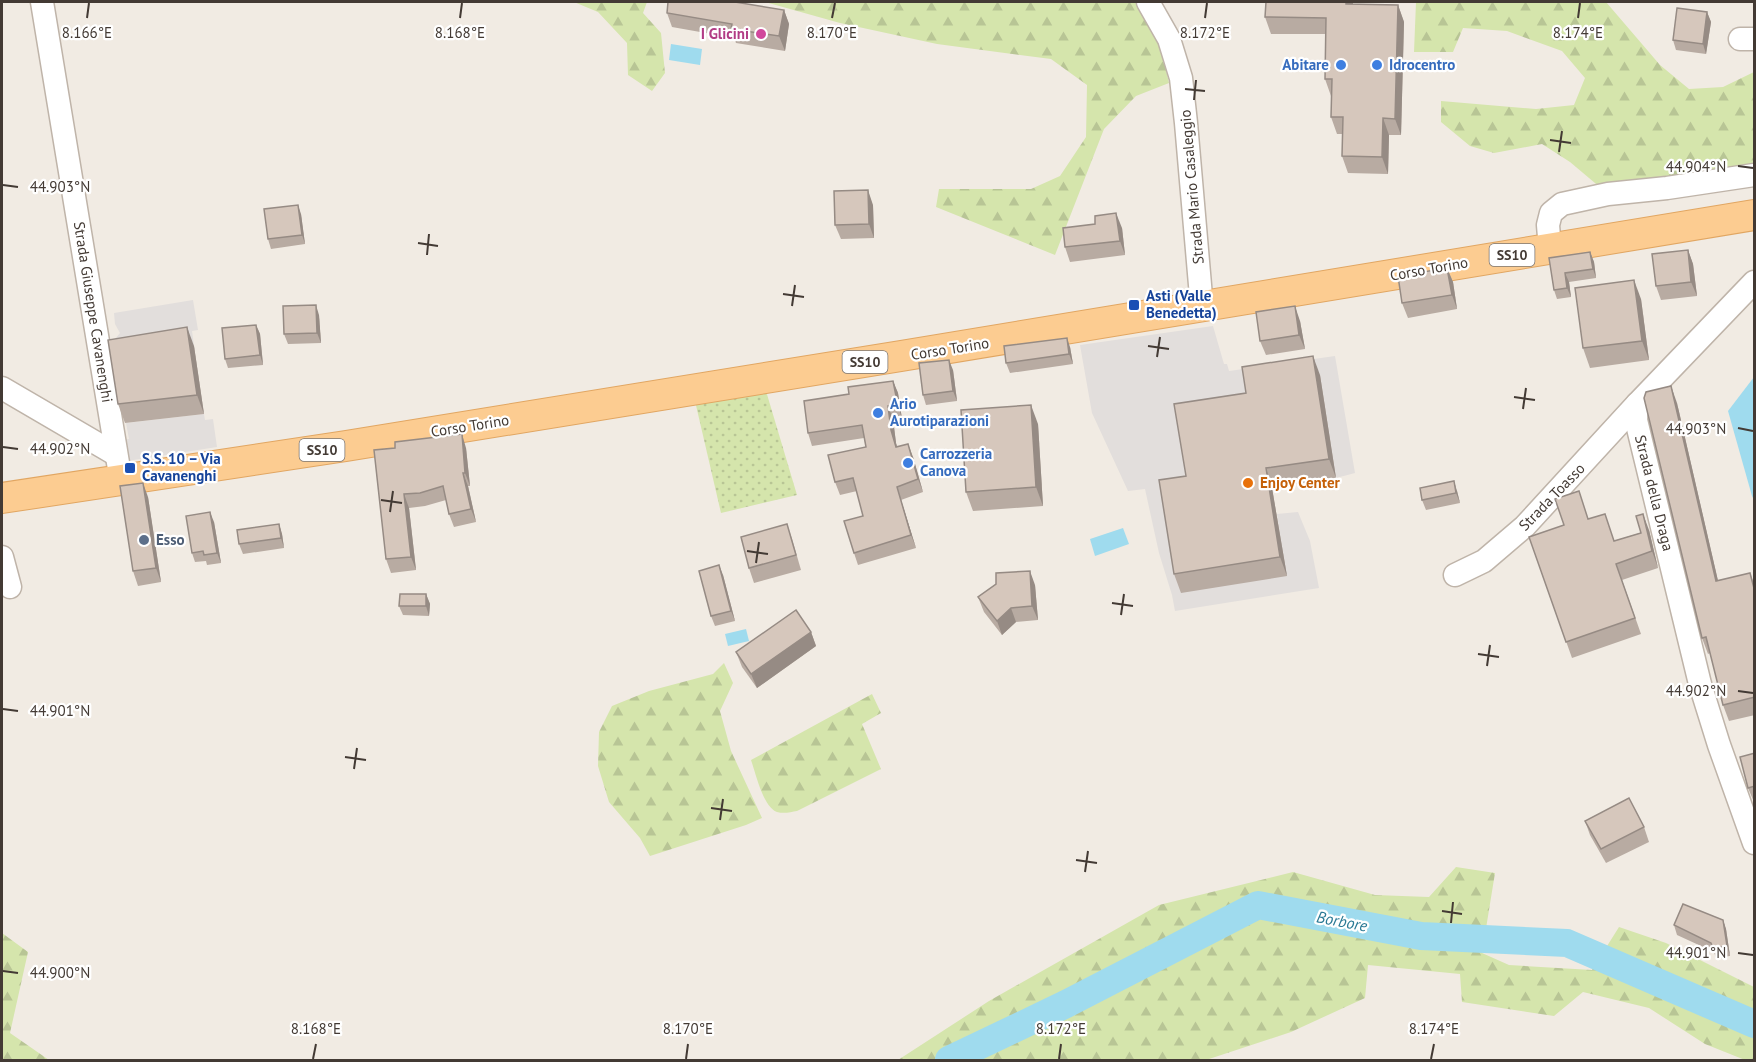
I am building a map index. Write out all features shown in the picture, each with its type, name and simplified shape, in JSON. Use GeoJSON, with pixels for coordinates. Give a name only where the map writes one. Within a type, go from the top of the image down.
{"type":"FeatureCollection","features":[{"type":"Feature","properties":{"kind":"main road","name":"Corso Torino"},"geometry":{"type":"LineString","coordinates":[[2,498],[118,467],[367,443],[1202,308],[1755,215]]}},
{"type":"Feature","properties":{"kind":"street","name":"Strada Giuseppe Cavanenghi"},"geometry":{"type":"LineString","coordinates":[[42,2],[118,467]]}},
{"type":"Feature","properties":{"kind":"street","name":"Strada Mario Casaleggio"},"geometry":{"type":"LineString","coordinates":[[1148,2],[1169,39],[1181,78],[1202,308]]}},
{"type":"Feature","properties":{"kind":"street"},"geometry":{"type":"LineString","coordinates":[[1550,249],[1548,225],[1551,213],[1562,204],[1608,195],[1755,175]]}},
{"type":"Feature","properties":{"kind":"street"},"geometry":{"type":"LineString","coordinates":[[1637,404],[1755,282]]}},
{"type":"Feature","properties":{"kind":"street"},"geometry":{"type":"LineString","coordinates":[[2,388],[118,467]]}},
{"type":"Feature","properties":{"kind":"street","name":"Strada Toasso"},"geometry":{"type":"LineString","coordinates":[[1455,574],[1484,561],[1526,526],[1637,404]]}},
{"type":"Feature","properties":{"kind":"street","name":"Strada della Draga"},"geometry":{"type":"LineString","coordinates":[[1637,404],[1636,420],[1700,684],[1719,745],[1755,843]]}},
{"type":"Feature","properties":{"kind":"street"},"geometry":{"type":"LineString","coordinates":[[2,557],[10,587]]}},
{"type":"Feature","properties":{"kind":"green space"},"geometry":{"type":"Polygon","coordinates":[[[574,2],[647,2],[643,13],[661,33],[665,73],[652,91],[628,75],[627,43],[598,12],[574,2]]]}},
{"type":"Feature","properties":{"kind":"green space"},"geometry":{"type":"Polygon","coordinates":[[[765,2],[1137,2],[1160,44],[1169,83],[1136,96],[1104,129],[1055,255],[936,207],[939,189],[1031,189],[1060,176],[1086,137],[1087,85],[1051,59],[937,44],[840,23],[765,2]]]}},
{"type":"Feature","properties":{"kind":"green space"},"geometry":{"type":"Polygon","coordinates":[[[1416,2],[1606,2],[1660,65],[1689,89],[1723,87],[1754,72],[1754,175],[1608,194],[1570,162],[1542,144],[1494,153],[1470,146],[1441,122],[1441,101],[1536,109],[1574,105],[1585,78],[1562,51],[1507,31],[1463,28],[1453,52],[1414,52],[1416,2]]]}},
{"type":"Feature","properties":{"kind":"green space"},"geometry":{"type":"Polygon","coordinates":[[[766,391],[797,495],[721,513],[695,401],[766,391]]]}},
{"type":"Feature","properties":{"kind":"green space"},"geometry":{"type":"Polygon","coordinates":[[[724,663],[733,683],[720,711],[731,751],[762,818],[650,856],[640,838],[609,802],[598,766],[599,732],[612,706],[649,691],[713,674],[724,663]]]}},
{"type":"Feature","properties":{"kind":"green space"},"geometry":{"type":"Polygon","coordinates":[[[872,694],[881,713],[862,724],[881,769],[797,811],[782,813],[772,809],[761,789],[751,760],[872,694]]]}},
{"type":"Feature","properties":{"kind":"green space"},"geometry":{"type":"Polygon","coordinates":[[[1456,867],[1495,873],[1482,953],[1509,965],[1592,970],[1619,927],[1666,943],[1754,987],[1754,1060],[1745,1060],[1705,1044],[1649,1008],[1583,992],[1554,1016],[1462,1002],[1460,974],[1368,965],[1365,998],[1291,1032],[1206,1060],[898,1060],[989,1001],[1159,905],[1293,872],[1375,895],[1429,897],[1456,867]]]}},
{"type":"Feature","properties":{"kind":"green space"},"geometry":{"type":"Polygon","coordinates":[[[2,933],[28,952],[10,1033],[49,1060],[2,1060],[2,933]]]}},
{"type":"Feature","properties":{"kind":"shaded area"},"geometry":{"type":"Polygon","coordinates":[[[193,300],[198,330],[192,331],[194,346],[108,360],[115,339],[120,333],[115,324],[114,313],[193,300]]]}},
{"type":"Feature","properties":{"kind":"shaded area"},"geometry":{"type":"Polygon","coordinates":[[[1213,326],[1224,364],[1227,364],[1229,371],[1335,356],[1355,473],[1336,478],[1320,376],[1249,386],[1286,576],[1277,514],[1298,512],[1310,541],[1319,588],[1175,611],[1145,489],[1128,491],[1092,413],[1080,345],[1213,326]]]}},
{"type":"Feature","properties":{"kind":"shaded area"},"geometry":{"type":"Polygon","coordinates":[[[204,414],[205,420],[213,419],[217,447],[127,461],[122,440],[129,439],[126,423],[204,414]]]}},
{"type":"Feature","properties":{"kind":"water"},"geometry":{"type":"Polygon","coordinates":[[[671,44],[702,49],[700,65],[669,60],[671,44]]]}},
{"type":"Feature","properties":{"kind":"water"},"geometry":{"type":"Polygon","coordinates":[[[1754,377],[1754,500],[1728,411],[1754,377]]]}},
{"type":"Feature","properties":{"kind":"water"},"geometry":{"type":"Polygon","coordinates":[[[1123,528],[1129,544],[1095,556],[1090,539],[1123,528]]]}},
{"type":"Feature","properties":{"kind":"water"},"geometry":{"type":"Polygon","coordinates":[[[746,629],[749,641],[728,646],[725,634],[746,629]]]}},
{"type":"Feature","properties":{"kind":"building"},"geometry":{"type":"Polygon","coordinates":[[[668,2],[735,2],[784,10],[779,36],[731,29],[732,24],[667,13],[668,2]]]}},
{"type":"Feature","properties":{"kind":"building"},"geometry":{"type":"Polygon","coordinates":[[[1266,2],[1346,2],[1346,4],[1398,5],[1395,119],[1383,118],[1382,157],[1342,156],[1343,117],[1331,117],[1332,79],[1325,79],[1326,18],[1265,17],[1266,2]]]}},
{"type":"Feature","properties":{"kind":"building"},"geometry":{"type":"Polygon","coordinates":[[[1677,8],[1707,12],[1703,44],[1673,40],[1677,8]]]}},
{"type":"Feature","properties":{"kind":"building"},"geometry":{"type":"Polygon","coordinates":[[[868,190],[869,224],[835,225],[834,191],[868,190]]]}},
{"type":"Feature","properties":{"kind":"building"},"geometry":{"type":"Polygon","coordinates":[[[298,205],[302,235],[268,239],[264,209],[298,205]]]}},
{"type":"Feature","properties":{"kind":"building"},"geometry":{"type":"Polygon","coordinates":[[[1116,213],[1120,241],[1065,247],[1063,228],[1095,224],[1095,216],[1116,213]]]}},
{"type":"Feature","properties":{"kind":"building"},"geometry":{"type":"Polygon","coordinates":[[[1688,250],[1691,282],[1656,286],[1652,254],[1688,250]]]}},
{"type":"Feature","properties":{"kind":"building"},"geometry":{"type":"Polygon","coordinates":[[[1590,252],[1593,269],[1565,273],[1567,288],[1554,290],[1549,258],[1590,252]]]}},
{"type":"Feature","properties":{"kind":"building"},"geometry":{"type":"Polygon","coordinates":[[[1447,268],[1452,295],[1402,303],[1398,276],[1447,268]]]}},
{"type":"Feature","properties":{"kind":"building"},"geometry":{"type":"Polygon","coordinates":[[[1634,280],[1642,341],[1583,348],[1575,288],[1634,280]]]}},
{"type":"Feature","properties":{"kind":"building"},"geometry":{"type":"Polygon","coordinates":[[[316,305],[317,333],[284,334],[283,306],[316,305]]]}},
{"type":"Feature","properties":{"kind":"building"},"geometry":{"type":"Polygon","coordinates":[[[1295,306],[1299,335],[1260,341],[1256,312],[1295,306]]]}},
{"type":"Feature","properties":{"kind":"building"},"geometry":{"type":"Polygon","coordinates":[[[256,325],[260,355],[225,359],[222,328],[256,325]]]}},
{"type":"Feature","properties":{"kind":"building"},"geometry":{"type":"Polygon","coordinates":[[[187,327],[197,395],[118,404],[108,340],[187,327]]]}},
{"type":"Feature","properties":{"kind":"building"},"geometry":{"type":"Polygon","coordinates":[[[1067,338],[1069,354],[1006,363],[1004,346],[1067,338]]]}},
{"type":"Feature","properties":{"kind":"building","name":"Enjoy Center"},"geometry":{"type":"Polygon","coordinates":[[[1313,356],[1329,459],[1266,468],[1280,557],[1174,574],[1159,480],[1186,476],[1174,404],[1246,393],[1242,367],[1313,356]]]}},
{"type":"Feature","properties":{"kind":"building"},"geometry":{"type":"Polygon","coordinates":[[[949,360],[953,391],[923,395],[919,363],[949,360]]]}},
{"type":"Feature","properties":{"kind":"building"},"geometry":{"type":"Polygon","coordinates":[[[893,381],[898,406],[888,406],[891,430],[896,447],[908,444],[918,479],[897,487],[911,535],[854,553],[844,521],[863,516],[853,478],[835,482],[828,455],[866,447],[862,425],[808,433],[804,401],[849,394],[848,387],[893,381]]]}},
{"type":"Feature","properties":{"kind":"building"},"geometry":{"type":"Polygon","coordinates":[[[1671,386],[1716,581],[1750,573],[1755,592],[1755,697],[1723,705],[1706,637],[1702,638],[1644,398],[1646,392],[1671,386]]]}},
{"type":"Feature","properties":{"kind":"building"},"geometry":{"type":"Polygon","coordinates":[[[1031,405],[1036,487],[966,492],[961,410],[1031,405]]]}},
{"type":"Feature","properties":{"kind":"building"},"geometry":{"type":"Polygon","coordinates":[[[462,434],[465,473],[463,473],[471,509],[449,514],[443,486],[420,493],[404,494],[411,557],[386,559],[374,450],[395,448],[395,442],[462,434]]]}},
{"type":"Feature","properties":{"kind":"building"},"geometry":{"type":"Polygon","coordinates":[[[1454,481],[1456,493],[1422,500],[1420,488],[1454,481]]]}},
{"type":"Feature","properties":{"kind":"building"},"geometry":{"type":"Polygon","coordinates":[[[143,483],[156,568],[133,571],[120,486],[143,483]]]}},
{"type":"Feature","properties":{"kind":"building"},"geometry":{"type":"Polygon","coordinates":[[[1579,491],[1588,519],[1605,514],[1614,541],[1641,533],[1636,516],[1643,514],[1652,551],[1616,564],[1635,618],[1566,642],[1529,537],[1564,525],[1555,499],[1579,491]]]}},
{"type":"Feature","properties":{"kind":"building"},"geometry":{"type":"Polygon","coordinates":[[[210,512],[217,553],[204,555],[203,551],[192,553],[186,516],[210,512]]]}},
{"type":"Feature","properties":{"kind":"building"},"geometry":{"type":"Polygon","coordinates":[[[279,524],[281,538],[239,544],[237,530],[279,524]]]}},
{"type":"Feature","properties":{"kind":"building"},"geometry":{"type":"Polygon","coordinates":[[[787,524],[796,555],[749,568],[741,537],[787,524]]]}},
{"type":"Feature","properties":{"kind":"building"},"geometry":{"type":"Polygon","coordinates":[[[719,565],[731,611],[711,616],[699,571],[719,565]]]}},
{"type":"Feature","properties":{"kind":"building"},"geometry":{"type":"Polygon","coordinates":[[[1030,571],[1032,606],[1011,608],[997,621],[978,597],[996,584],[996,573],[1030,571]]]}},
{"type":"Feature","properties":{"kind":"building"},"geometry":{"type":"Polygon","coordinates":[[[400,594],[426,594],[426,606],[399,606],[400,594]]]}},
{"type":"Feature","properties":{"kind":"building"},"geometry":{"type":"Polygon","coordinates":[[[796,610],[811,632],[751,674],[736,652],[796,610]]]}},
{"type":"Feature","properties":{"kind":"building"},"geometry":{"type":"Polygon","coordinates":[[[1755,753],[1755,786],[1748,788],[1740,757],[1755,753]]]}},
{"type":"Feature","properties":{"kind":"building"},"geometry":{"type":"Polygon","coordinates":[[[1629,798],[1644,827],[1601,849],[1585,821],[1629,798]]]}},
{"type":"Feature","properties":{"kind":"building"},"geometry":{"type":"Polygon","coordinates":[[[1683,904],[1723,920],[1727,946],[1713,948],[1711,943],[1674,925],[1683,904]]]}},
{"type":"Feature","properties":{"kind":"waterway","name":"Borbore"},"geometry":{"type":"LineString","coordinates":[[949,1060],[1066,1004],[1258,905],[1421,936],[1567,943],[1754,1024]]}},
{"type":"Feature","properties":{"kind":"place","name":"I Glicini"},"geometry":{"type":"Point","coordinates":[761,34]}},
{"type":"Feature","properties":{"kind":"place","name":"Abitare"},"geometry":{"type":"Point","coordinates":[1341,65]}},
{"type":"Feature","properties":{"kind":"place","name":"Idrocentro"},"geometry":{"type":"Point","coordinates":[1377,65]}},
{"type":"Feature","properties":{"kind":"place","name":"Asti (Valle Benedetta)"},"geometry":{"type":"Point","coordinates":[1134,305]}},
{"type":"Feature","properties":{"kind":"place","name":"Ario Aurotiparazioni"},"geometry":{"type":"Point","coordinates":[878,413]}},
{"type":"Feature","properties":{"kind":"place","name":"Carrozzeria Canova"},"geometry":{"type":"Point","coordinates":[908,463]}},
{"type":"Feature","properties":{"kind":"place","name":"S.S. 10 – Via Cavanenghi"},"geometry":{"type":"Point","coordinates":[130,468]}},
{"type":"Feature","properties":{"kind":"place","name":"Enjoy Center"},"geometry":{"type":"Point","coordinates":[1248,483]}},
{"type":"Feature","properties":{"kind":"place","name":"Esso"},"geometry":{"type":"Point","coordinates":[144,540]}}]}
